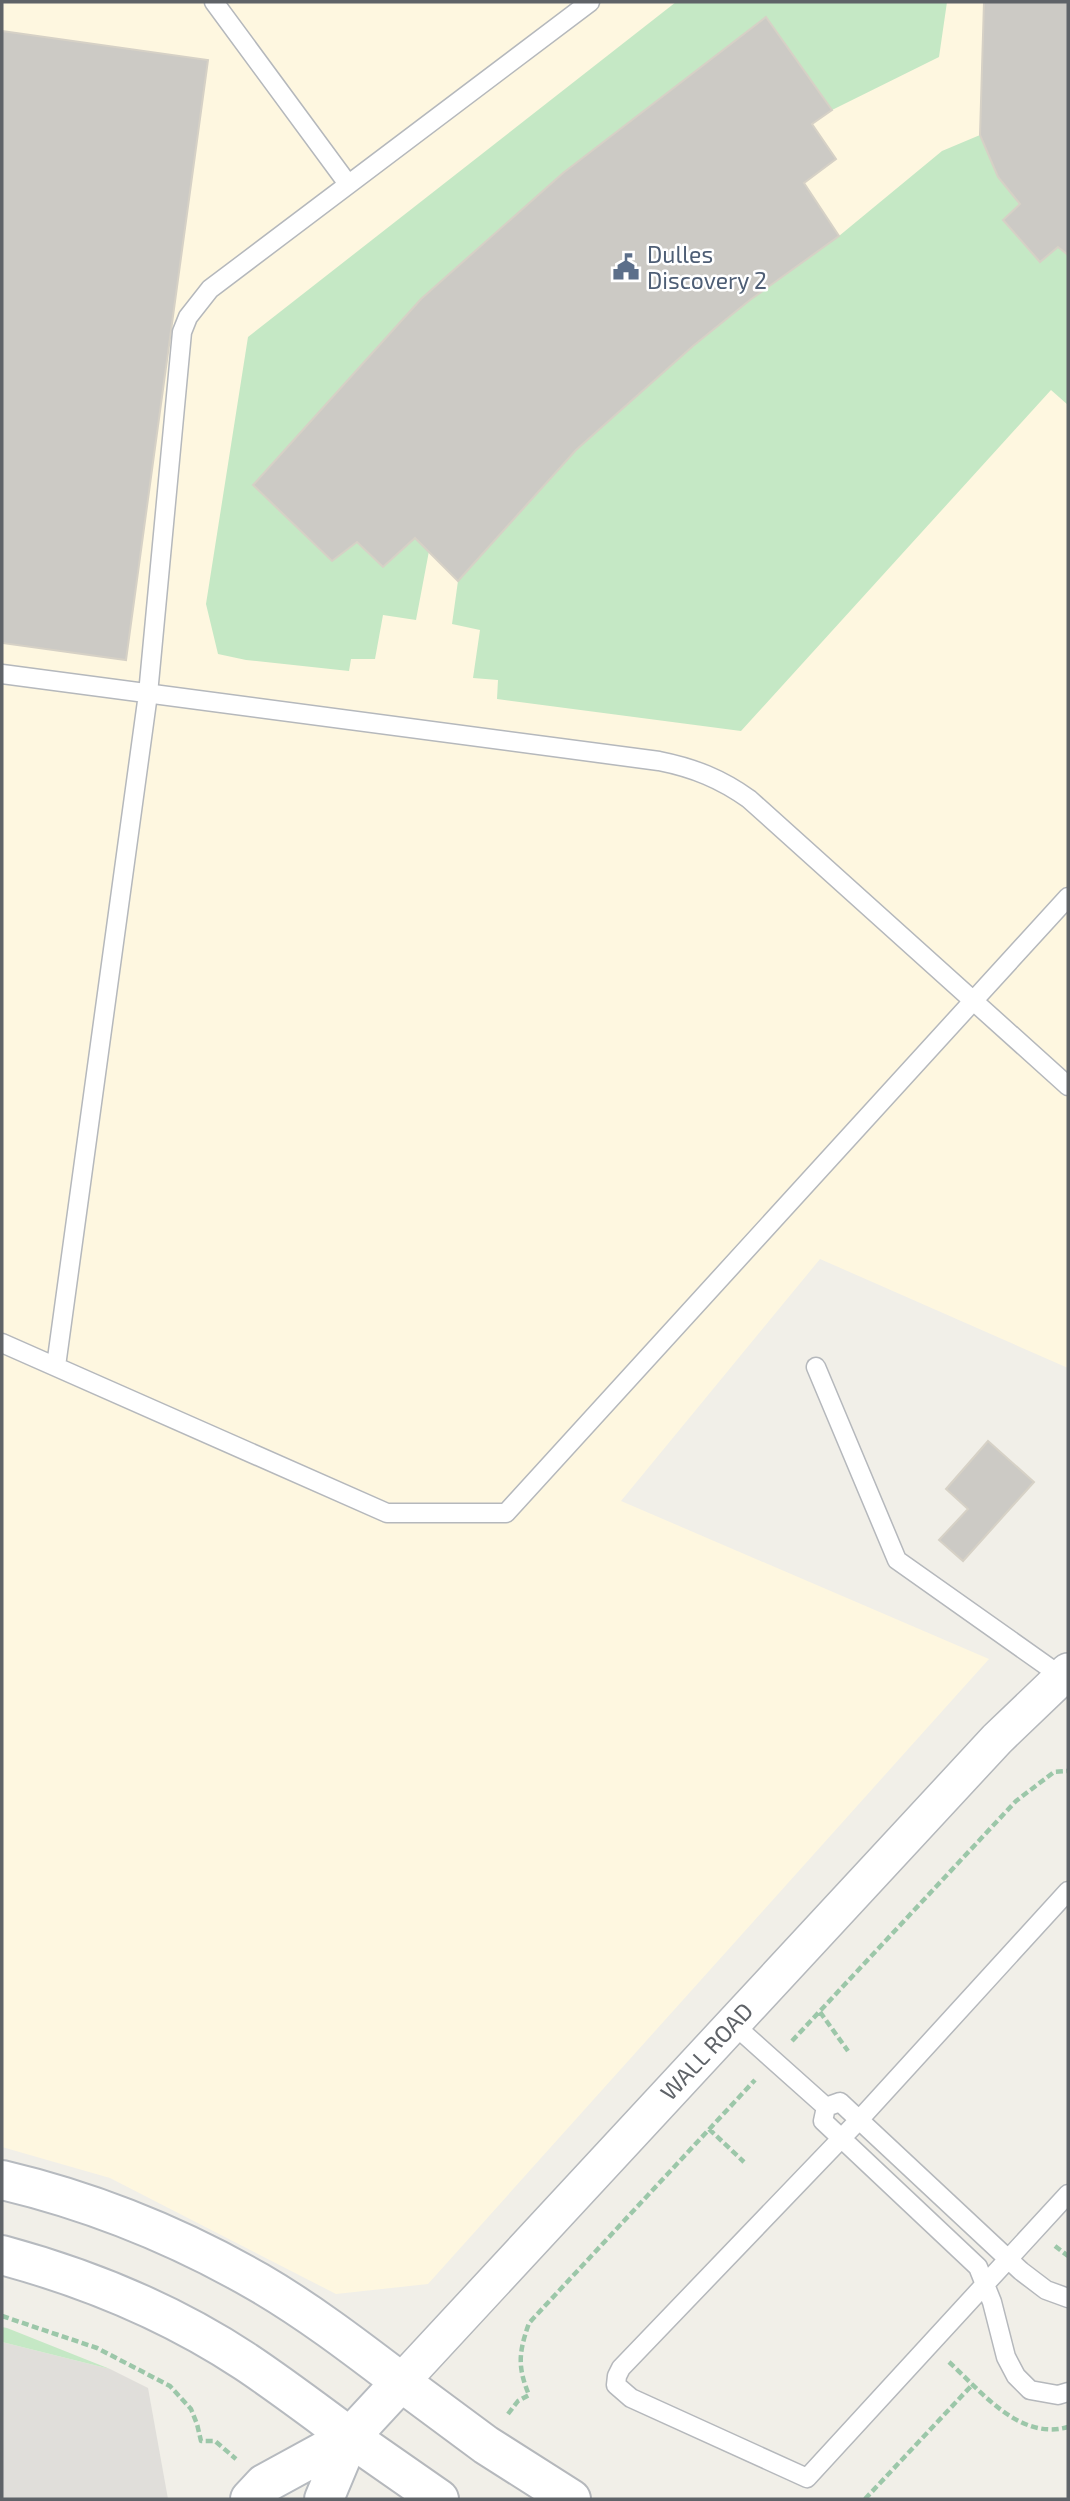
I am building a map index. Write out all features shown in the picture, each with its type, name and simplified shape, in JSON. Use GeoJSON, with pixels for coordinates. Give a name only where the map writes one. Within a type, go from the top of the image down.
{"type":"FeatureCollection","features":[{"type":"Feature","properties":{"kind":"main road"},"geometry":{"type":"LineString","coordinates":[[2,2179],[115,2215],[226,2264],[293,2304],[493,2450],[571,2499]]}},
{"type":"Feature","properties":{"kind":"main road"},"geometry":{"type":"LineString","coordinates":[[2,2255],[76,2278],[177,2322],[245,2362],[439,2499]]}},
{"type":"Feature","properties":{"kind":"main road","name":"WALL ROAD"},"geometry":{"type":"LineString","coordinates":[[250,2499],[264,2484],[350,2437],[401,2382]]}},
{"type":"Feature","properties":{"kind":"main road","name":"WALL ROAD"},"geometry":{"type":"LineString","coordinates":[[324,2499],[350,2437]]}},
{"type":"Feature","properties":{"kind":"street","name":"WALL ROAD"},"geometry":{"type":"LineString","coordinates":[[401,2382],[997,1739],[1065,1674]]}},
{"type":"Feature","properties":{"kind":"lane"},"geometry":{"type":"LineString","coordinates":[[214,2],[348,184]]}},
{"type":"Feature","properties":{"kind":"lane"},"geometry":{"type":"LineString","coordinates":[[55,1366],[148,694],[181,332],[188,317],[210,289],[590,2]]}},
{"type":"Feature","properties":{"kind":"lane"},"geometry":{"type":"LineString","coordinates":[[2,674],[659,761],[706,773],[725,782],[749,799],[1068,1086]]}},
{"type":"Feature","properties":{"kind":"lane"},"geometry":{"type":"LineString","coordinates":[[2,1343],[387,1513],[506,1513],[1068,897]]}},
{"type":"Feature","properties":{"kind":"lane"},"geometry":{"type":"LineString","coordinates":[[816,1367],[897,1560],[1065,1674]]}},
{"type":"Feature","properties":{"kind":"lane"},"geometry":{"type":"LineString","coordinates":[[1068,1891],[859,2120],[621,2368],[616,2385],[622,2392],[807,2478],[1068,2194]]}},
{"type":"Feature","properties":{"kind":"lane"},"geometry":{"type":"LineString","coordinates":[[732,2023],[826,2107]]}},
{"type":"Feature","properties":{"kind":"lane"},"geometry":{"type":"LineString","coordinates":[[826,2107],[840,2102],[1007,2259],[1046,2290],[1068,2298]]}},
{"type":"Feature","properties":{"kind":"lane"},"geometry":{"type":"LineString","coordinates":[[826,2107],[823,2121],[978,2267],[998,2321],[1006,2357],[1016,2376],[1030,2389],[1058,2395],[1068,2392]]}},
{"type":"Feature","properties":{"kind":"path"},"geometry":{"type":"LineString","coordinates":[[801,2032],[1016,1801],[1054,1772],[1068,1771]]}},
{"type":"Feature","properties":{"kind":"path"},"geometry":{"type":"LineString","coordinates":[[820,2012],[848,2051]]}},
{"type":"Feature","properties":{"kind":"path"},"geometry":{"type":"LineString","coordinates":[[518,2401],[529,2395],[519,2365],[520,2350],[529,2323],[747,2088]]}},
{"type":"Feature","properties":{"kind":"path"},"geometry":{"type":"LineString","coordinates":[[709,2129],[744,2162]]}},
{"type":"Feature","properties":{"kind":"path"},"geometry":{"type":"LineString","coordinates":[[2,2316],[97,2348],[156,2378],[180,2395],[191,2409],[201,2441],[215,2441]]}},
{"type":"Feature","properties":{"kind":"path"},"geometry":{"type":"LineString","coordinates":[[865,2499],[973,2384]]}},
{"type":"Feature","properties":{"kind":"shaded area"},"geometry":{"type":"Polygon","coordinates":[[[2,2],[1068,2],[1068,1368],[820,1259],[621,1501],[989,1659],[428,2284],[336,2294],[110,2178],[2,2147],[2,2]]]}},
{"type":"Feature","properties":{"kind":"shaded area"},"geometry":{"type":"Polygon","coordinates":[[[2,2342],[110,2369],[148,2388],[168,2499],[2,2499],[2,2342]]]}},
{"type":"Feature","properties":{"kind":"green space"},"geometry":{"type":"Polygon","coordinates":[[[676,2],[947,2],[939,57],[832,110],[766,17],[563,173],[421,299],[253,485],[332,561],[357,542],[383,567],[415,538],[429,551],[416,620],[383,615],[375,659],[351,659],[349,671],[246,660],[218,654],[206,604],[248,337],[676,2]]]}},
{"type":"Feature","properties":{"kind":"green space"},"geometry":{"type":"Polygon","coordinates":[[[980,135],[998,177],[1020,204],[1003,220],[1040,262],[1058,247],[1068,255],[1068,405],[1051,390],[741,731],[497,699],[498,680],[473,678],[480,630],[452,624],[458,581],[576,450],[693,346],[750,300],[839,236],[942,151],[980,135]]]}},
{"type":"Feature","properties":{"kind":"green space"},"geometry":{"type":"Polygon","coordinates":[[[2,2327],[7,2328],[110,2369],[2,2342],[2,2327]]]}},
{"type":"Feature","properties":{"kind":"building"},"geometry":{"type":"Polygon","coordinates":[[[984,2],[1068,2],[1068,255],[1058,247],[1040,262],[1003,220],[1020,204],[998,177],[980,135],[984,2]]]}},
{"type":"Feature","properties":{"kind":"building","name":"Dulles Discovery 2"},"geometry":{"type":"Polygon","coordinates":[[[766,17],[832,110],[812,124],[836,159],[804,183],[839,236],[750,300],[693,346],[576,450],[458,581],[415,538],[383,567],[357,542],[332,561],[253,485],[421,299],[563,173],[766,17]]]}},
{"type":"Feature","properties":{"kind":"building"},"geometry":{"type":"Polygon","coordinates":[[[2,31],[208,60],[126,660],[2,643],[2,31]]]}},
{"type":"Feature","properties":{"kind":"building"},"geometry":{"type":"Polygon","coordinates":[[[988,1441],[1034,1482],[963,1561],[939,1540],[968,1509],[946,1489],[988,1441]]]}},
{"type":"Feature","properties":{"kind":"place","name":"Dulles Discovery 2"},"geometry":{"type":"Point","coordinates":[626,267]}}]}
